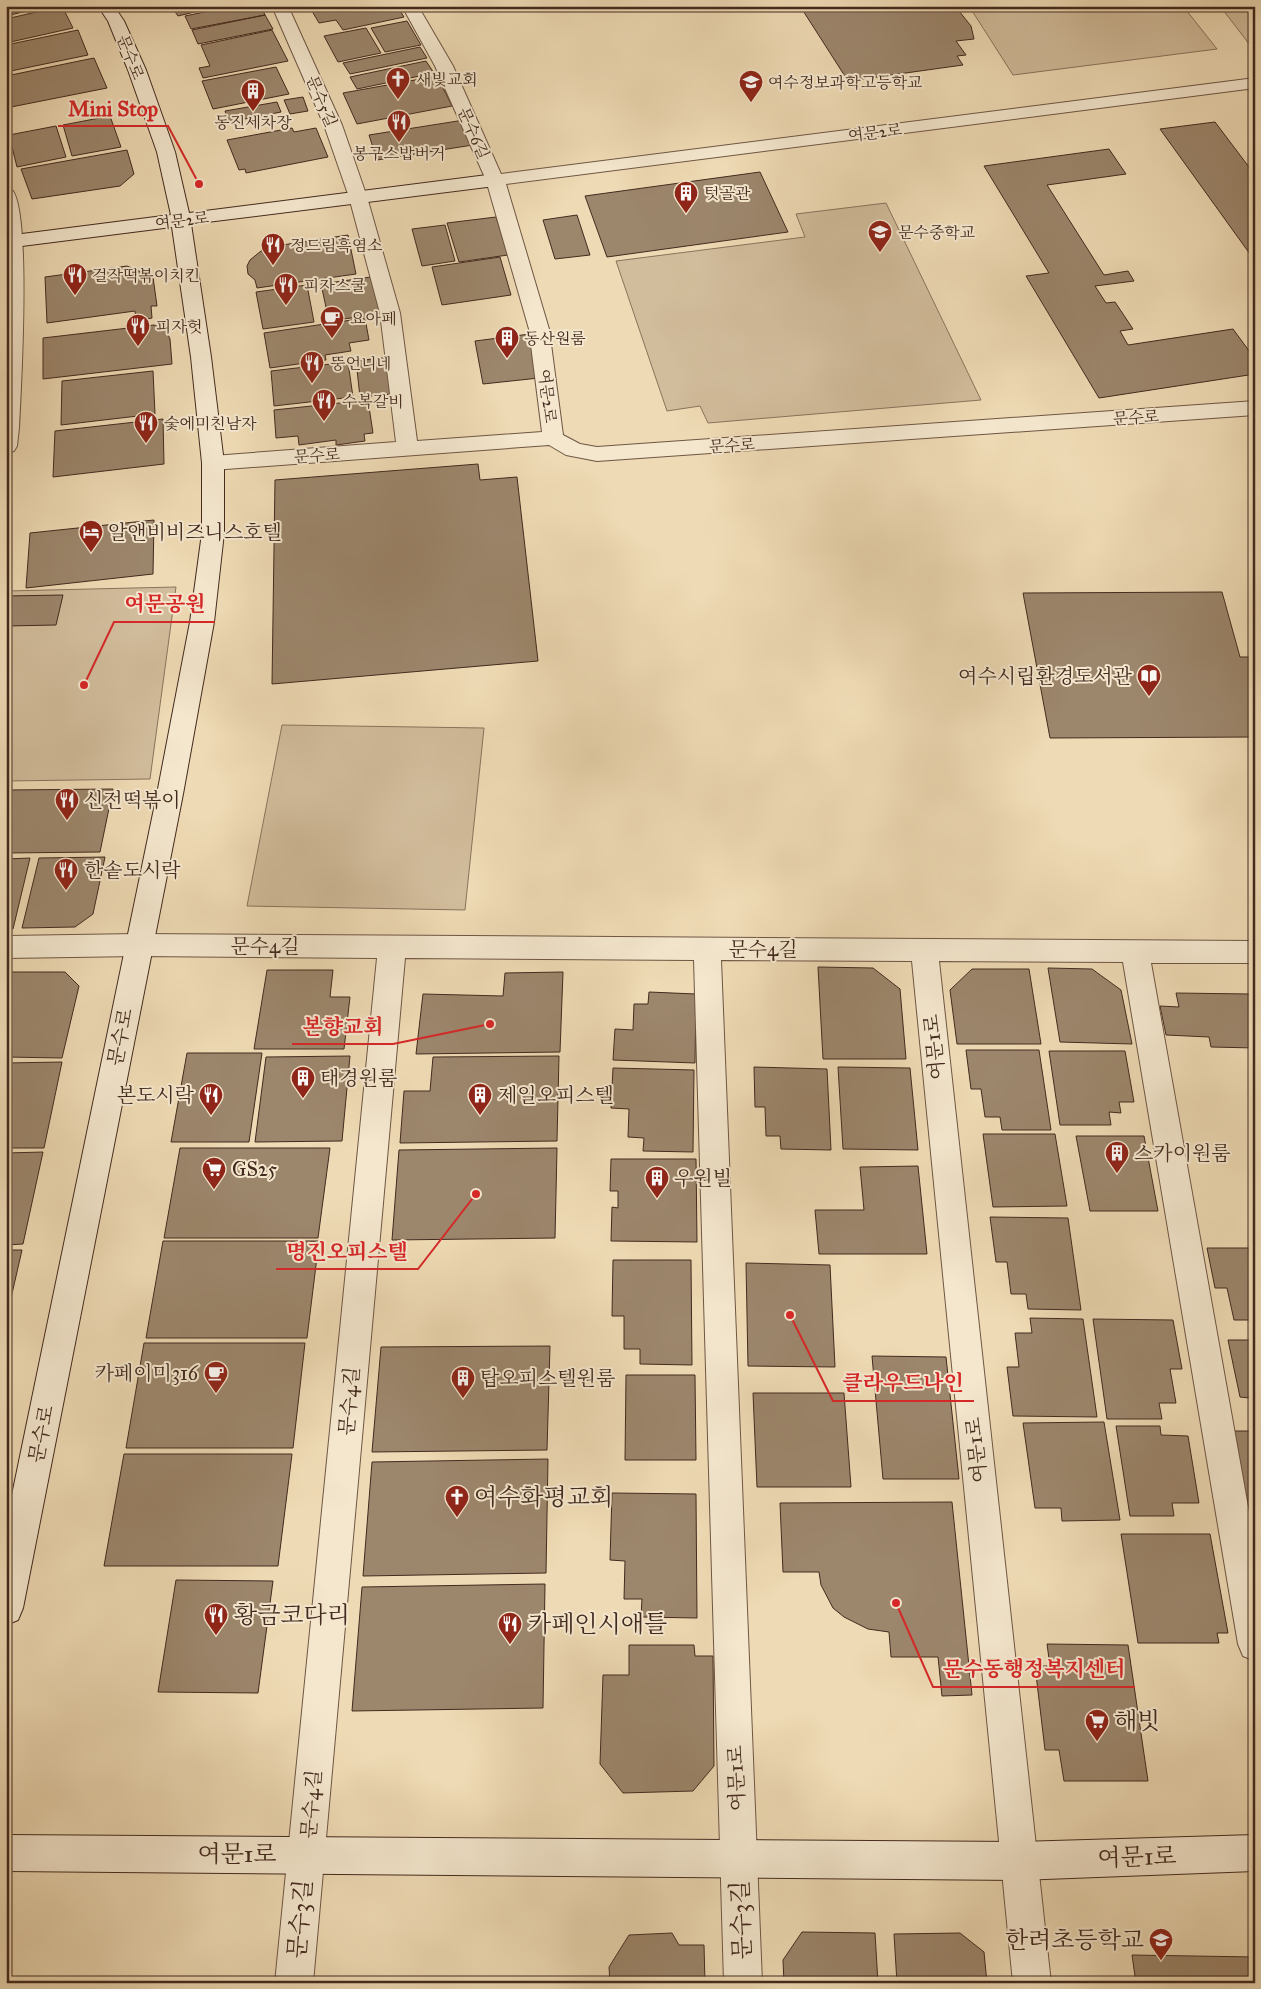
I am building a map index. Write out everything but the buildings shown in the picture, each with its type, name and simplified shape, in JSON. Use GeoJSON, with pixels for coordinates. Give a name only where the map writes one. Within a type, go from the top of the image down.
{"type":"FeatureCollection","features":[{"type":"Feature","properties":{"kind":"street","name":"문수로"},"geometry":{"type":"LineString","coordinates":[[6,1608],[138,945],[170,794],[202,622],[213,533],[213,463],[201,356],[182,220],[166,152],[137,70],[116,21],[106,6]]}},
{"type":"Feature","properties":{"kind":"street","name":"문수5길"},"geometry":{"type":"LineString","coordinates":[[280,6],[333,125],[358,197]]}},
{"type":"Feature","properties":{"kind":"street","name":"문수6길"},"geometry":{"type":"LineString","coordinates":[[410,6],[444,66],[495,180]]}},
{"type":"Feature","properties":{"kind":"street","name":"여문2로"},"geometry":{"type":"LineString","coordinates":[[9,242],[1255,83]]}},
{"type":"Feature","properties":{"kind":"street","name":"여문2로"},"geometry":{"type":"LineString","coordinates":[[495,180],[539,329],[553,438]]}},
{"type":"Feature","properties":{"kind":"street"},"geometry":{"type":"LineString","coordinates":[[6,195],[10,209],[10,414],[6,446]]}},
{"type":"Feature","properties":{"kind":"street"},"geometry":{"type":"LineString","coordinates":[[358,197],[390,313],[407,448]]}},
{"type":"Feature","properties":{"kind":"street","name":"문수로"},"geometry":{"type":"LineString","coordinates":[[213,463],[553,438],[574,450],[597,454],[1255,408]]}},
{"type":"Feature","properties":{"kind":"street","name":"문수4길"},"geometry":{"type":"LineString","coordinates":[[6,947],[138,945],[1255,952]]}},
{"type":"Feature","properties":{"kind":"street","name":"문수4길"},"geometry":{"type":"LineString","coordinates":[[306,1855],[392,947]]}},
{"type":"Feature","properties":{"kind":"street","name":"여문1로"},"geometry":{"type":"LineString","coordinates":[[707,949],[738,1858]]}},
{"type":"Feature","properties":{"kind":"street","name":"여문1로"},"geometry":{"type":"LineString","coordinates":[[924,950],[1032,1983]]}},
{"type":"Feature","properties":{"kind":"street"},"geometry":{"type":"LineString","coordinates":[[1135,951],[1255,1644]]}},
{"type":"Feature","properties":{"kind":"street","name":"여문1로"},"geometry":{"type":"LineString","coordinates":[[6,1853],[1019,1861],[1255,1853]]}},
{"type":"Feature","properties":{"kind":"street","name":"문수3길"},"geometry":{"type":"LineString","coordinates":[[294,1983],[306,1855]]}},
{"type":"Feature","properties":{"kind":"street","name":"문수3길"},"geometry":{"type":"LineString","coordinates":[[738,1858],[743,1983]]}},
{"type":"Feature","properties":{"kind":"shaded area"},"geometry":{"type":"Polygon","coordinates":[[[969,6],[1183,6],[1217,49],[1013,75],[969,6]]]}},
{"type":"Feature","properties":{"kind":"shaded area"},"geometry":{"type":"Polygon","coordinates":[[[1220,6],[1255,6],[1255,48],[1253,49],[1220,6]]]}},
{"type":"Feature","properties":{"kind":"shaded area"},"geometry":{"type":"Polygon","coordinates":[[[886,203],[981,400],[708,423],[700,406],[667,411],[616,261],[805,237],[796,214],[886,203]]]}},
{"type":"Feature","properties":{"kind":"shaded area"},"geometry":{"type":"Polygon","coordinates":[[[176,587],[150,779],[6,781],[6,591],[176,587]]]}},
{"type":"Feature","properties":{"kind":"shaded area"},"geometry":{"type":"Polygon","coordinates":[[[282,725],[484,728],[465,910],[247,906],[282,725]]]}},
{"type":"Feature","properties":{"kind":"place","name":"새빛교회"},"geometry":{"type":"Point","coordinates":[398,100]}},
{"type":"Feature","properties":{"kind":"place","name":"여수정보과학고등학교"},"geometry":{"type":"Point","coordinates":[751,103]}},
{"type":"Feature","properties":{"kind":"place","name":"동진세차장"},"geometry":{"type":"Point","coordinates":[253,112]}},
{"type":"Feature","properties":{"kind":"place","name":"봉구스밥버거"},"geometry":{"type":"Point","coordinates":[399,143]}},
{"type":"Feature","properties":{"kind":"place","name":"Mini Stop"},"geometry":{"type":"Point","coordinates":[199,184]}},
{"type":"Feature","properties":{"kind":"place","name":"텃골관"},"geometry":{"type":"Point","coordinates":[686,214]}},
{"type":"Feature","properties":{"kind":"place","name":"문수중학교"},"geometry":{"type":"Point","coordinates":[880,253]}},
{"type":"Feature","properties":{"kind":"place","name":"정드림흑염소"},"geometry":{"type":"Point","coordinates":[273,266]}},
{"type":"Feature","properties":{"kind":"place","name":"걸작떡볶이치킨"},"geometry":{"type":"Point","coordinates":[75,296]}},
{"type":"Feature","properties":{"kind":"place","name":"피자스쿨"},"geometry":{"type":"Point","coordinates":[286,306]}},
{"type":"Feature","properties":{"kind":"place","name":"요아페"},"geometry":{"type":"Point","coordinates":[332,339]}},
{"type":"Feature","properties":{"kind":"place","name":"피자헛"},"geometry":{"type":"Point","coordinates":[138,347]}},
{"type":"Feature","properties":{"kind":"place","name":"동산원룸"},"geometry":{"type":"Point","coordinates":[507,359]}},
{"type":"Feature","properties":{"kind":"place","name":"뚱언니네"},"geometry":{"type":"Point","coordinates":[312,384]}},
{"type":"Feature","properties":{"kind":"place","name":"수복갈비"},"geometry":{"type":"Point","coordinates":[324,422]}},
{"type":"Feature","properties":{"kind":"place","name":"숯에미친남자"},"geometry":{"type":"Point","coordinates":[146,444]}},
{"type":"Feature","properties":{"kind":"place","name":"알앤비비즈니스호텔"},"geometry":{"type":"Point","coordinates":[91,553]}},
{"type":"Feature","properties":{"kind":"place","name":"여문공원"},"geometry":{"type":"Point","coordinates":[84,685]}},
{"type":"Feature","properties":{"kind":"place","name":"여수시립환경도서관"},"geometry":{"type":"Point","coordinates":[1149,697]}},
{"type":"Feature","properties":{"kind":"place","name":"신전떡볶이"},"geometry":{"type":"Point","coordinates":[67,821]}},
{"type":"Feature","properties":{"kind":"place","name":"한솥도시락"},"geometry":{"type":"Point","coordinates":[66,891]}},
{"type":"Feature","properties":{"kind":"place","name":"본향교회"},"geometry":{"type":"Point","coordinates":[490,1024]}},
{"type":"Feature","properties":{"kind":"place","name":"태경원룸"},"geometry":{"type":"Point","coordinates":[303,1099]}},
{"type":"Feature","properties":{"kind":"place","name":"본도시락"},"geometry":{"type":"Point","coordinates":[211,1116]}},
{"type":"Feature","properties":{"kind":"place","name":"제일오피스텔"},"geometry":{"type":"Point","coordinates":[480,1116]}},
{"type":"Feature","properties":{"kind":"place","name":"스카이원룸"},"geometry":{"type":"Point","coordinates":[1117,1174]}},
{"type":"Feature","properties":{"kind":"place","name":"GS25"},"geometry":{"type":"Point","coordinates":[214,1190]}},
{"type":"Feature","properties":{"kind":"place","name":"명진오피스텔"},"geometry":{"type":"Point","coordinates":[476,1194]}},
{"type":"Feature","properties":{"kind":"place","name":"우원빌"},"geometry":{"type":"Point","coordinates":[657,1199]}},
{"type":"Feature","properties":{"kind":"place","name":"클라우드나인"},"geometry":{"type":"Point","coordinates":[790,1315]}},
{"type":"Feature","properties":{"kind":"place","name":"카페이미316"},"geometry":{"type":"Point","coordinates":[216,1394]}},
{"type":"Feature","properties":{"kind":"place","name":"탑오피스텔원룸"},"geometry":{"type":"Point","coordinates":[463,1399]}},
{"type":"Feature","properties":{"kind":"place","name":"여수화평교회"},"geometry":{"type":"Point","coordinates":[457,1518]}},
{"type":"Feature","properties":{"kind":"place","name":"문수동행정복지센터"},"geometry":{"type":"Point","coordinates":[896,1603]}},
{"type":"Feature","properties":{"kind":"place","name":"황금코다리"},"geometry":{"type":"Point","coordinates":[216,1636]}},
{"type":"Feature","properties":{"kind":"place","name":"카페인시애틀"},"geometry":{"type":"Point","coordinates":[510,1645]}},
{"type":"Feature","properties":{"kind":"place","name":"해빗"},"geometry":{"type":"Point","coordinates":[1097,1742]}},
{"type":"Feature","properties":{"kind":"place","name":"한려초등학교"},"geometry":{"type":"Point","coordinates":[1161,1961]}}]}
